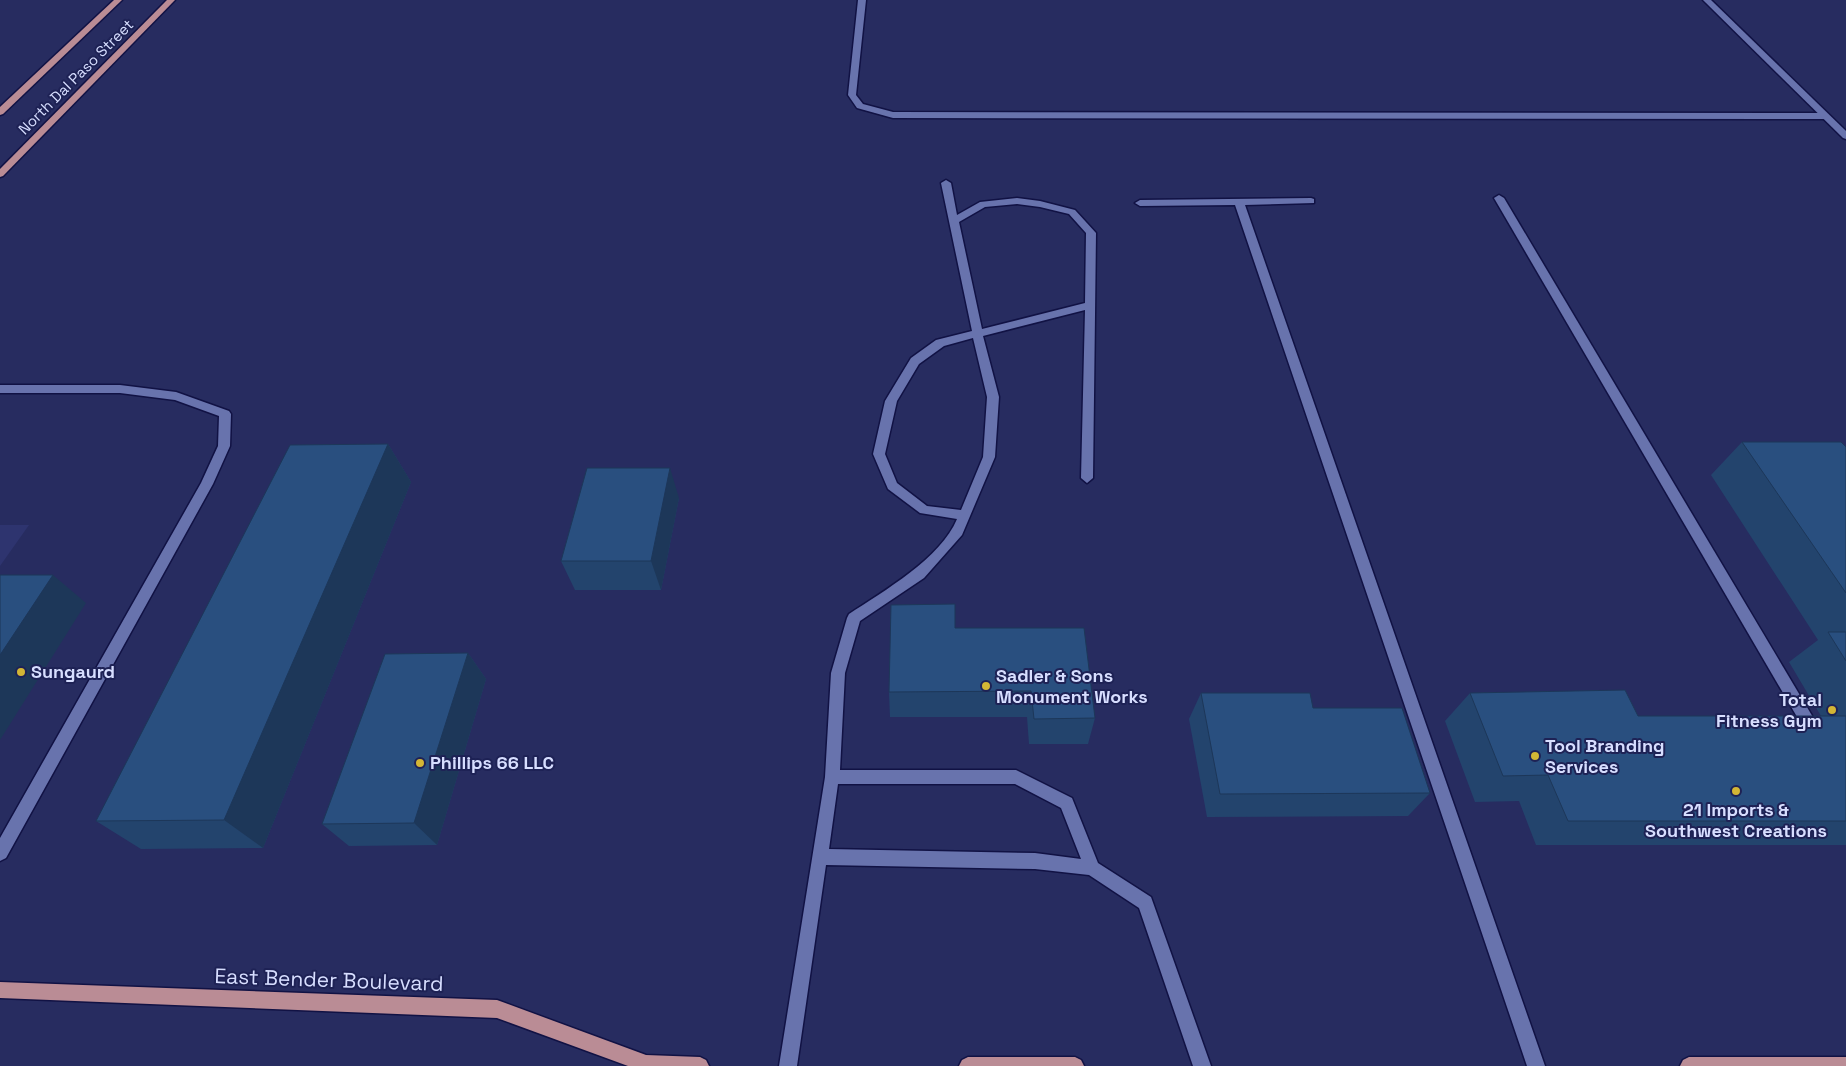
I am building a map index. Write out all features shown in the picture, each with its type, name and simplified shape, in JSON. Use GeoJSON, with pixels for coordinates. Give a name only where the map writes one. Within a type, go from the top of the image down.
{"type":"FeatureCollection","features":[{"type":"Feature","properties":{"kind":"main road","name":"North Dal Paso Street"},"geometry":{"type":"LineString","coordinates":[[0,112],[118,0]]}},
{"type":"Feature","properties":{"kind":"main road","name":"North Dal Paso Street"},"geometry":{"type":"LineString","coordinates":[[0,174],[171,0]]}},
{"type":"Feature","properties":{"kind":"main road","name":"East Bender Boulevard"},"geometry":{"type":"LineString","coordinates":[[0,990],[497,1008],[643,1065],[700,1066]]}},
{"type":"Feature","properties":{"kind":"main road"},"geometry":{"type":"LineString","coordinates":[[968,1066],[1075,1066]]}},
{"type":"Feature","properties":{"kind":"main road"},"geometry":{"type":"LineString","coordinates":[[1689,1066],[1846,1066]]}},
{"type":"Feature","properties":{"kind":"street"},"geometry":{"type":"LineString","coordinates":[[862,0],[852,95],[860,106],[893,115],[1825,116]]}},
{"type":"Feature","properties":{"kind":"street"},"geometry":{"type":"LineString","coordinates":[[1707,0],[1846,136]]}},
{"type":"Feature","properties":{"kind":"street"},"geometry":{"type":"LineString","coordinates":[[788,1066],[832,777],[838,672],[854,618],[919,574],[958,532],[989,457],[993,397],[946,183]]}},
{"type":"Feature","properties":{"kind":"street"},"geometry":{"type":"LineString","coordinates":[[1499,198],[1816,736]]}},
{"type":"Feature","properties":{"kind":"street"},"geometry":{"type":"LineString","coordinates":[[954,221],[983,204],[1017,201],[1040,204],[1072,212],[1091,232],[1087,478]]}},
{"type":"Feature","properties":{"kind":"street"},"geometry":{"type":"LineString","coordinates":[[1140,203],[1311,201]]}},
{"type":"Feature","properties":{"kind":"street"},"geometry":{"type":"LineString","coordinates":[[1239,202],[1536,1066]]}},
{"type":"Feature","properties":{"kind":"street"},"geometry":{"type":"LineString","coordinates":[[964,515],[924,510],[892,486],[879,454],[891,401],[915,361],[940,343],[978,335],[1090,305]]}},
{"type":"Feature","properties":{"kind":"street"},"geometry":{"type":"LineString","coordinates":[[0,389],[120,389],[176,396],[224,414],[224,446],[207,484],[0,853]]}},
{"type":"Feature","properties":{"kind":"street"},"geometry":{"type":"LineString","coordinates":[[832,777],[1016,777],[1067,803],[1092,868]]}},
{"type":"Feature","properties":{"kind":"street"},"geometry":{"type":"LineString","coordinates":[[819,856],[1035,861],[1092,868],[1145,903],[1202,1066]]}},
{"type":"Feature","properties":{"kind":"shaded area"},"geometry":{"type":"Polygon","coordinates":[[[0,525],[29,525],[0,566],[0,525]]]}},
{"type":"Feature","properties":{"kind":"building"},"geometry":{"type":"Polygon","coordinates":[[[1742,442],[1841,442],[1846,447],[1846,593],[1742,442]]]}},
{"type":"Feature","properties":{"kind":"building"},"geometry":{"type":"Polygon","coordinates":[[[388,444],[224,820],[96,821],[290,445],[388,444]]]}},
{"type":"Feature","properties":{"kind":"building"},"geometry":{"type":"Polygon","coordinates":[[[587,468],[670,468],[651,561],[561,561],[587,468]]]}},
{"type":"Feature","properties":{"kind":"building"},"geometry":{"type":"Polygon","coordinates":[[[0,575],[53,575],[0,655],[0,575]]]}},
{"type":"Feature","properties":{"kind":"building","name":"Sadler & Sons Monument Works"},"geometry":{"type":"Polygon","coordinates":[[[955,604],[955,628],[1084,628],[1095,718],[1034,719],[1031,691],[889,692],[891,605],[955,604]]]}},
{"type":"Feature","properties":{"kind":"building"},"geometry":{"type":"Polygon","coordinates":[[[1828,632],[1846,632],[1846,661],[1828,632]]]}},
{"type":"Feature","properties":{"kind":"building"},"geometry":{"type":"Polygon","coordinates":[[[468,653],[414,823],[322,824],[385,654],[468,653]]]}},
{"type":"Feature","properties":{"kind":"building"},"geometry":{"type":"Polygon","coordinates":[[[1625,690],[1638,716],[1846,716],[1846,821],[1568,821],[1548,775],[1503,776],[1470,693],[1625,690]]]}},
{"type":"Feature","properties":{"kind":"building"},"geometry":{"type":"Polygon","coordinates":[[[1201,693],[1310,693],[1313,708],[1402,708],[1430,793],[1220,794],[1201,693]]]}},
{"type":"Feature","properties":{"kind":"place","name":"Sungaurd"},"geometry":{"type":"Point","coordinates":[21,672]}},
{"type":"Feature","properties":{"kind":"place","name":"Sadler & Sons Monument Works"},"geometry":{"type":"Point","coordinates":[986,686]}},
{"type":"Feature","properties":{"kind":"place","name":"Total Fitness Gym"},"geometry":{"type":"Point","coordinates":[1832,710]}},
{"type":"Feature","properties":{"kind":"place","name":"Tool Branding Services"},"geometry":{"type":"Point","coordinates":[1535,756]}},
{"type":"Feature","properties":{"kind":"place","name":"Phillips 66 LLC"},"geometry":{"type":"Point","coordinates":[420,763]}},
{"type":"Feature","properties":{"kind":"place","name":"21 Imports & Southwest Creations"},"geometry":{"type":"Point","coordinates":[1736,791]}}]}
